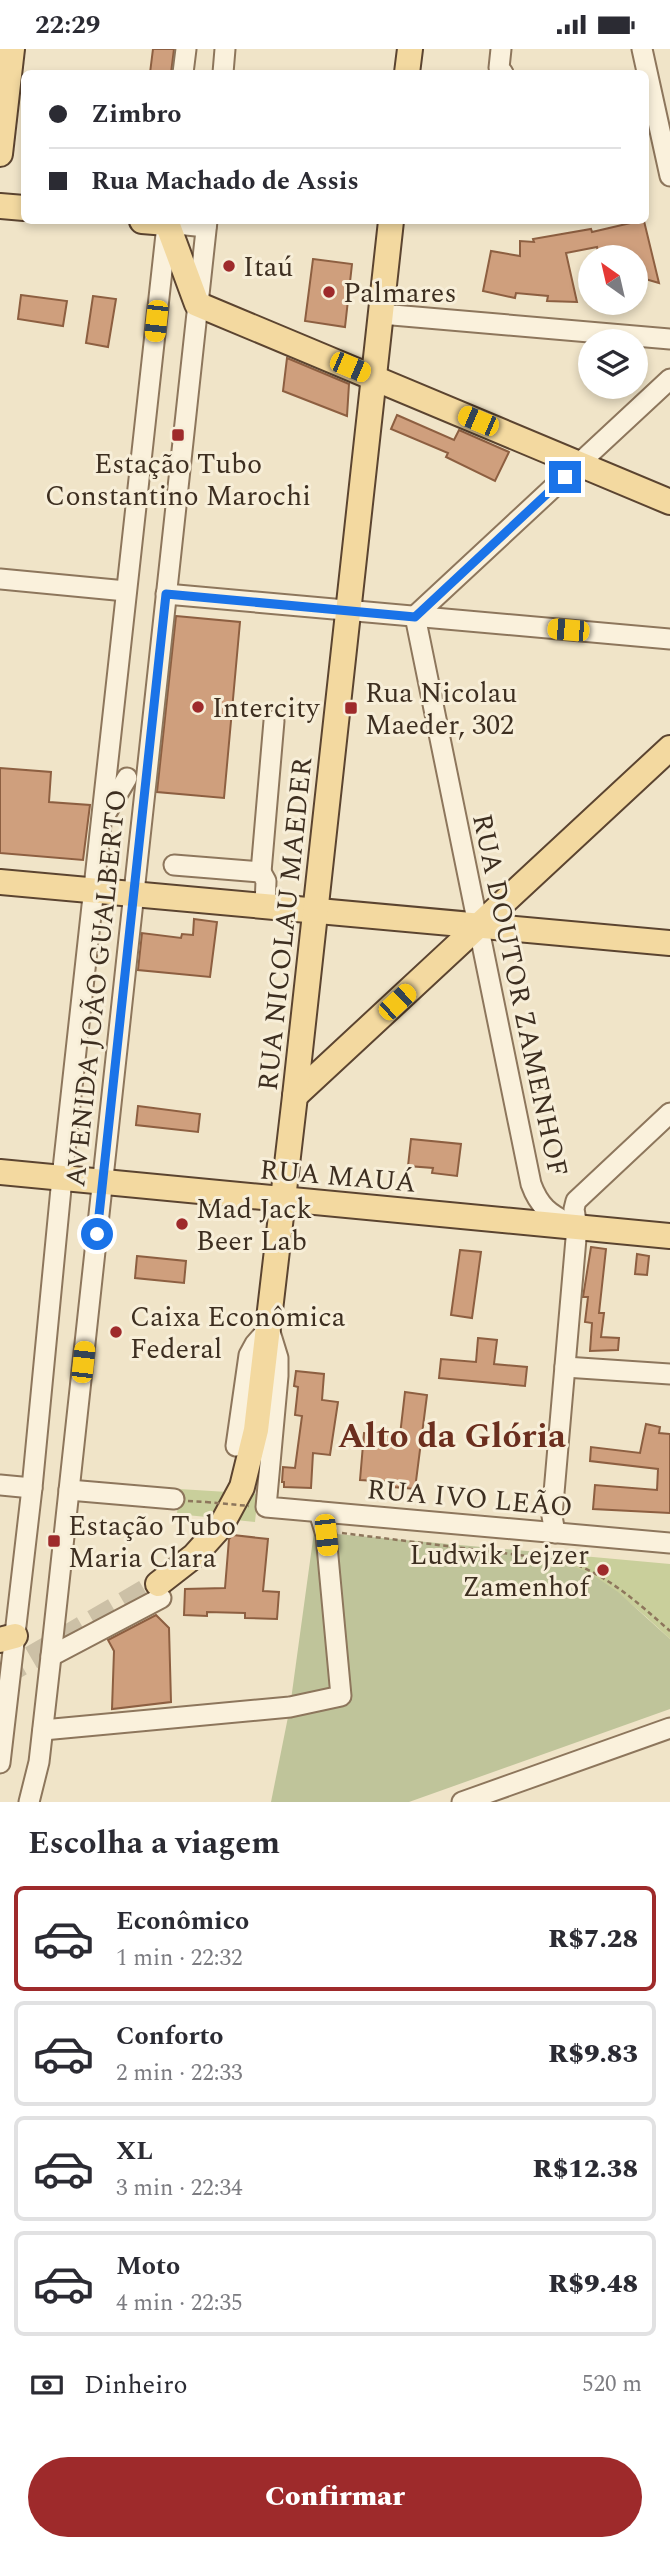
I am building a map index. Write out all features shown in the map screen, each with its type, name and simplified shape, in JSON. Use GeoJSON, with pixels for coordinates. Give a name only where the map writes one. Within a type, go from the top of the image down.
{"type":"FeatureCollection","features":[{"type":"Feature","properties":{"kind":"main road"},"geometry":{"type":"LineString","coordinates":[[0,154],[12,49]]}},
{"type":"Feature","properties":{"kind":"main road"},"geometry":{"type":"LineString","coordinates":[[407,70],[410,49]]}},
{"type":"Feature","properties":{"kind":"main road"},"geometry":{"type":"LineString","coordinates":[[0,206],[21,208]]}},
{"type":"Feature","properties":{"kind":"main road"},"geometry":{"type":"LineString","coordinates":[[168,224],[197,304],[670,502]]}},
{"type":"Feature","properties":{"kind":"main road","name":"RUA NICOLAU MAEDER"},"geometry":{"type":"LineString","coordinates":[[159,1591],[249,1506],[252,1452],[269,1328],[391,224]]}},
{"type":"Feature","properties":{"kind":"main road"},"geometry":{"type":"LineString","coordinates":[[295,1096],[670,748]]}},
{"type":"Feature","properties":{"kind":"main road"},"geometry":{"type":"LineString","coordinates":[[0,882],[670,943]]}},
{"type":"Feature","properties":{"kind":"main road","name":"RUA MAUÁ"},"geometry":{"type":"LineString","coordinates":[[0,1173],[670,1236]]}},
{"type":"Feature","properties":{"kind":"street"},"geometry":{"type":"LineString","coordinates":[[183,70],[186,49]]}},
{"type":"Feature","properties":{"kind":"street"},"geometry":{"type":"LineString","coordinates":[[223,70],[225,49]]}},
{"type":"Feature","properties":{"kind":"street"},"geometry":{"type":"LineString","coordinates":[[501,49],[501,70]]}},
{"type":"Feature","properties":{"kind":"street"},"geometry":{"type":"LineString","coordinates":[[642,49],[647,70]]}},
{"type":"Feature","properties":{"kind":"street"},"geometry":{"type":"LineString","coordinates":[[649,81],[670,176]]}},
{"type":"Feature","properties":{"kind":"street","name":"AVENIDA JOÃO GUALBERTO"},"geometry":{"type":"LineString","coordinates":[[0,1763],[7,1638],[32,1488],[62,1178],[167,224]]}},
{"type":"Feature","properties":{"kind":"street","name":"AVENIDA JOÃO GUALBERTO"},"geometry":{"type":"LineString","coordinates":[[29,1802],[39,1762],[43,1730],[206,224]]}},
{"type":"Feature","properties":{"kind":"street"},"geometry":{"type":"LineString","coordinates":[[380,314],[670,339]]}},
{"type":"Feature","properties":{"kind":"street"},"geometry":{"type":"LineString","coordinates":[[415,617],[670,379]]}},
{"type":"Feature","properties":{"kind":"street"},"geometry":{"type":"LineString","coordinates":[[0,579],[126,591]]}},
{"type":"Feature","properties":{"kind":"street"},"geometry":{"type":"LineString","coordinates":[[166,594],[670,639]]}},
{"type":"Feature","properties":{"kind":"street","name":"RUA DOUTOR ZAMENHOF"},"geometry":{"type":"LineString","coordinates":[[415,617],[530,1184],[542,1207],[553,1216],[577,1227]]}},
{"type":"Feature","properties":{"kind":"street"},"geometry":{"type":"LineString","coordinates":[[261,872],[274,721]]}},
{"type":"Feature","properties":{"kind":"street"},"geometry":{"type":"LineString","coordinates":[[101,821],[127,778]]}},
{"type":"Feature","properties":{"kind":"street"},"geometry":{"type":"LineString","coordinates":[[174,865],[261,872],[266,881],[265,906]]}},
{"type":"Feature","properties":{"kind":"street"},"geometry":{"type":"LineString","coordinates":[[555,1533],[552,1516],[577,1227],[574,1209],[582,1194],[670,1113]]}},
{"type":"Feature","properties":{"kind":"street"},"geometry":{"type":"LineString","coordinates":[[236,1445],[249,1355],[269,1328]]}},
{"type":"Feature","properties":{"kind":"street"},"geometry":{"type":"LineString","coordinates":[[565,1367],[670,1374]]}},
{"type":"Feature","properties":{"kind":"street"},"geometry":{"type":"LineString","coordinates":[[0,1485],[32,1488]]}},
{"type":"Feature","properties":{"kind":"street"},"geometry":{"type":"LineString","coordinates":[[69,1490],[174,1499]]}},
{"type":"Feature","properties":{"kind":"street","name":"RUA IVO LEÃO"},"geometry":{"type":"LineString","coordinates":[[249,1506],[670,1543]]}},
{"type":"Feature","properties":{"kind":"street"},"geometry":{"type":"LineString","coordinates":[[43,1730],[290,1707],[341,1696],[325,1531],[319,1512]]}},
{"type":"Feature","properties":{"kind":"street"},"geometry":{"type":"LineString","coordinates":[[51,1656],[159,1591]]}},
{"type":"Feature","properties":{"kind":"street"},"geometry":{"type":"LineString","coordinates":[[462,1802],[504,1795],[670,1728]]}},
{"type":"Feature","properties":{"kind":"path"},"geometry":{"type":"LineString","coordinates":[[206,1502],[249,1506]]}},
{"type":"Feature","properties":{"kind":"path"},"geometry":{"type":"LineString","coordinates":[[325,1531],[497,1550],[567,1561],[595,1571],[670,1630]]}},
{"type":"Feature","properties":{"kind":"green space"},"geometry":{"type":"Polygon","coordinates":[[[179,1489],[258,1494],[255,1522],[177,1514],[179,1489]]]}},
{"type":"Feature","properties":{"kind":"green space"},"geometry":{"type":"Polygon","coordinates":[[[314,1532],[538,1552],[590,1573],[618,1592],[670,1639],[670,1709],[409,1802],[271,1802],[290,1707],[314,1532]]]}},
{"type":"Feature","properties":{"kind":"green space"},"geometry":{"type":"Polygon","coordinates":[[[538,1552],[670,1564],[670,1639],[609,1587],[576,1568],[538,1552]]]}},
{"type":"Feature","properties":{"kind":"building"},"geometry":{"type":"Polygon","coordinates":[[[153,49],[174,49],[171,70],[150,70],[153,49]]]}},
{"type":"Feature","properties":{"kind":"building"},"geometry":{"type":"Polygon","coordinates":[[[626,224],[645,224],[659,283],[648,280],[648,245],[578,245],[578,251],[566,253],[577,302],[547,301],[548,296],[516,293],[515,298],[483,291],[491,251],[520,256],[520,241],[534,242],[533,239],[591,229],[592,232],[626,224]]]}},
{"type":"Feature","properties":{"kind":"building","name":"Palmares"},"geometry":{"type":"Polygon","coordinates":[[[313,259],[352,264],[345,327],[305,321],[313,259]]]}},
{"type":"Feature","properties":{"kind":"building"},"geometry":{"type":"Polygon","coordinates":[[[21,295],[67,301],[63,326],[18,319],[21,295]]]}},
{"type":"Feature","properties":{"kind":"building"},"geometry":{"type":"Polygon","coordinates":[[[93,296],[116,299],[108,347],[86,343],[93,296]]]}},
{"type":"Feature","properties":{"kind":"building"},"geometry":{"type":"Polygon","coordinates":[[[287,358],[349,384],[347,416],[283,391],[287,358]]]}},
{"type":"Feature","properties":{"kind":"building"},"geometry":{"type":"Polygon","coordinates":[[[397,415],[454,440],[459,430],[509,452],[495,481],[446,457],[448,453],[391,429],[397,415]]]}},
{"type":"Feature","properties":{"kind":"building","name":"Intercity"},"geometry":{"type":"Polygon","coordinates":[[[176,616],[240,622],[224,798],[157,792],[176,616]]]}},
{"type":"Feature","properties":{"kind":"building"},"geometry":{"type":"Polygon","coordinates":[[[0,768],[51,772],[49,802],[90,805],[83,860],[0,853],[0,768]]]}},
{"type":"Feature","properties":{"kind":"building"},"geometry":{"type":"Polygon","coordinates":[[[194,919],[217,922],[210,977],[138,970],[142,933],[181,938],[182,934],[193,935],[194,919]]]}},
{"type":"Feature","properties":{"kind":"building"},"geometry":{"type":"Polygon","coordinates":[[[138,1106],[200,1114],[198,1132],[136,1125],[138,1106]]]}},
{"type":"Feature","properties":{"kind":"building"},"geometry":{"type":"Polygon","coordinates":[[[411,1139],[461,1144],[457,1176],[432,1173],[433,1168],[408,1166],[411,1139]]]}},
{"type":"Feature","properties":{"kind":"building"},"geometry":{"type":"Polygon","coordinates":[[[591,1247],[606,1249],[599,1313],[604,1313],[601,1337],[619,1338],[618,1350],[590,1351],[592,1323],[585,1322],[588,1297],[583,1297],[591,1247]]]}},
{"type":"Feature","properties":{"kind":"building"},"geometry":{"type":"Polygon","coordinates":[[[460,1250],[481,1252],[472,1318],[451,1315],[460,1250]]]}},
{"type":"Feature","properties":{"kind":"building"},"geometry":{"type":"Polygon","coordinates":[[[637,1254],[649,1256],[647,1275],[635,1274],[637,1254]]]}},
{"type":"Feature","properties":{"kind":"building"},"geometry":{"type":"Polygon","coordinates":[[[137,1256],[186,1261],[184,1283],[135,1278],[137,1256]]]}},
{"type":"Feature","properties":{"kind":"building"},"geometry":{"type":"Polygon","coordinates":[[[478,1338],[497,1340],[494,1364],[527,1367],[525,1386],[439,1378],[441,1359],[476,1362],[478,1338]]]}},
{"type":"Feature","properties":{"kind":"building"},"geometry":{"type":"Polygon","coordinates":[[[296,1371],[324,1374],[322,1400],[338,1402],[330,1455],[313,1453],[311,1488],[284,1487],[282,1482],[283,1467],[295,1468],[302,1416],[295,1415],[298,1387],[294,1386],[296,1371]]]}},
{"type":"Feature","properties":{"kind":"building"},"geometry":{"type":"Polygon","coordinates":[[[405,1392],[427,1395],[415,1489],[393,1487],[394,1482],[360,1480],[364,1433],[400,1435],[405,1392]]]}},
{"type":"Feature","properties":{"kind":"building"},"geometry":{"type":"Polygon","coordinates":[[[646,1424],[660,1427],[659,1433],[670,1434],[670,1513],[593,1509],[595,1485],[657,1490],[658,1469],[590,1461],[591,1447],[640,1453],[646,1424]]]}},
{"type":"Feature","properties":{"kind":"building"},"geometry":{"type":"Polygon","coordinates":[[[233,1535],[268,1539],[263,1591],[279,1592],[277,1619],[245,1618],[245,1613],[207,1612],[207,1616],[184,1615],[185,1589],[225,1588],[229,1539],[233,1535]]]}},
{"type":"Feature","properties":{"kind":"building"},"geometry":{"type":"Polygon","coordinates":[[[156,1615],[169,1628],[171,1702],[112,1709],[114,1651],[108,1640],[156,1615]]]}},
{"type":"Feature","properties":{"kind":"tunnel"},"geometry":{"type":"LineString","coordinates":[[0,1676],[158,1584]]}},
{"type":"Feature","properties":{"kind":"place","name":"Itaú"},"geometry":{"type":"Point","coordinates":[229,266]}},
{"type":"Feature","properties":{"kind":"place","name":"Palmares"},"geometry":{"type":"Point","coordinates":[329,292]}},
{"type":"Feature","properties":{"kind":"place","name":"Estação Tubo Constantino Marochi"},"geometry":{"type":"Point","coordinates":[178,435]}},
{"type":"Feature","properties":{"kind":"place","name":"Intercity"},"geometry":{"type":"Point","coordinates":[198,707]}},
{"type":"Feature","properties":{"kind":"place","name":"Rua Nicolau Maeder, 302"},"geometry":{"type":"Point","coordinates":[351,708]}},
{"type":"Feature","properties":{"kind":"place","name":"Mad Jack Beer Lab"},"geometry":{"type":"Point","coordinates":[182,1224]}},
{"type":"Feature","properties":{"kind":"place","name":"Caixa Econômica Federal"},"geometry":{"type":"Point","coordinates":[116,1332]}},
{"type":"Feature","properties":{"kind":"place","name":"Estação Tubo Maria Clara"},"geometry":{"type":"Point","coordinates":[54,1541]}},
{"type":"Feature","properties":{"kind":"place","name":"Ludwik Lejzer Zamenhof"},"geometry":{"type":"Point","coordinates":[603,1570]}},
{"type":"Feature","properties":{"kind":"district","name":"Alto da Glória"},"geometry":{"type":"Point","coordinates":[452,1435]}},
{"type":"Feature","properties":{"kind":"route"},"geometry":{"type":"LineString","coordinates":[[97,1234],[166,594],[415,617],[565,477]]}}]}
